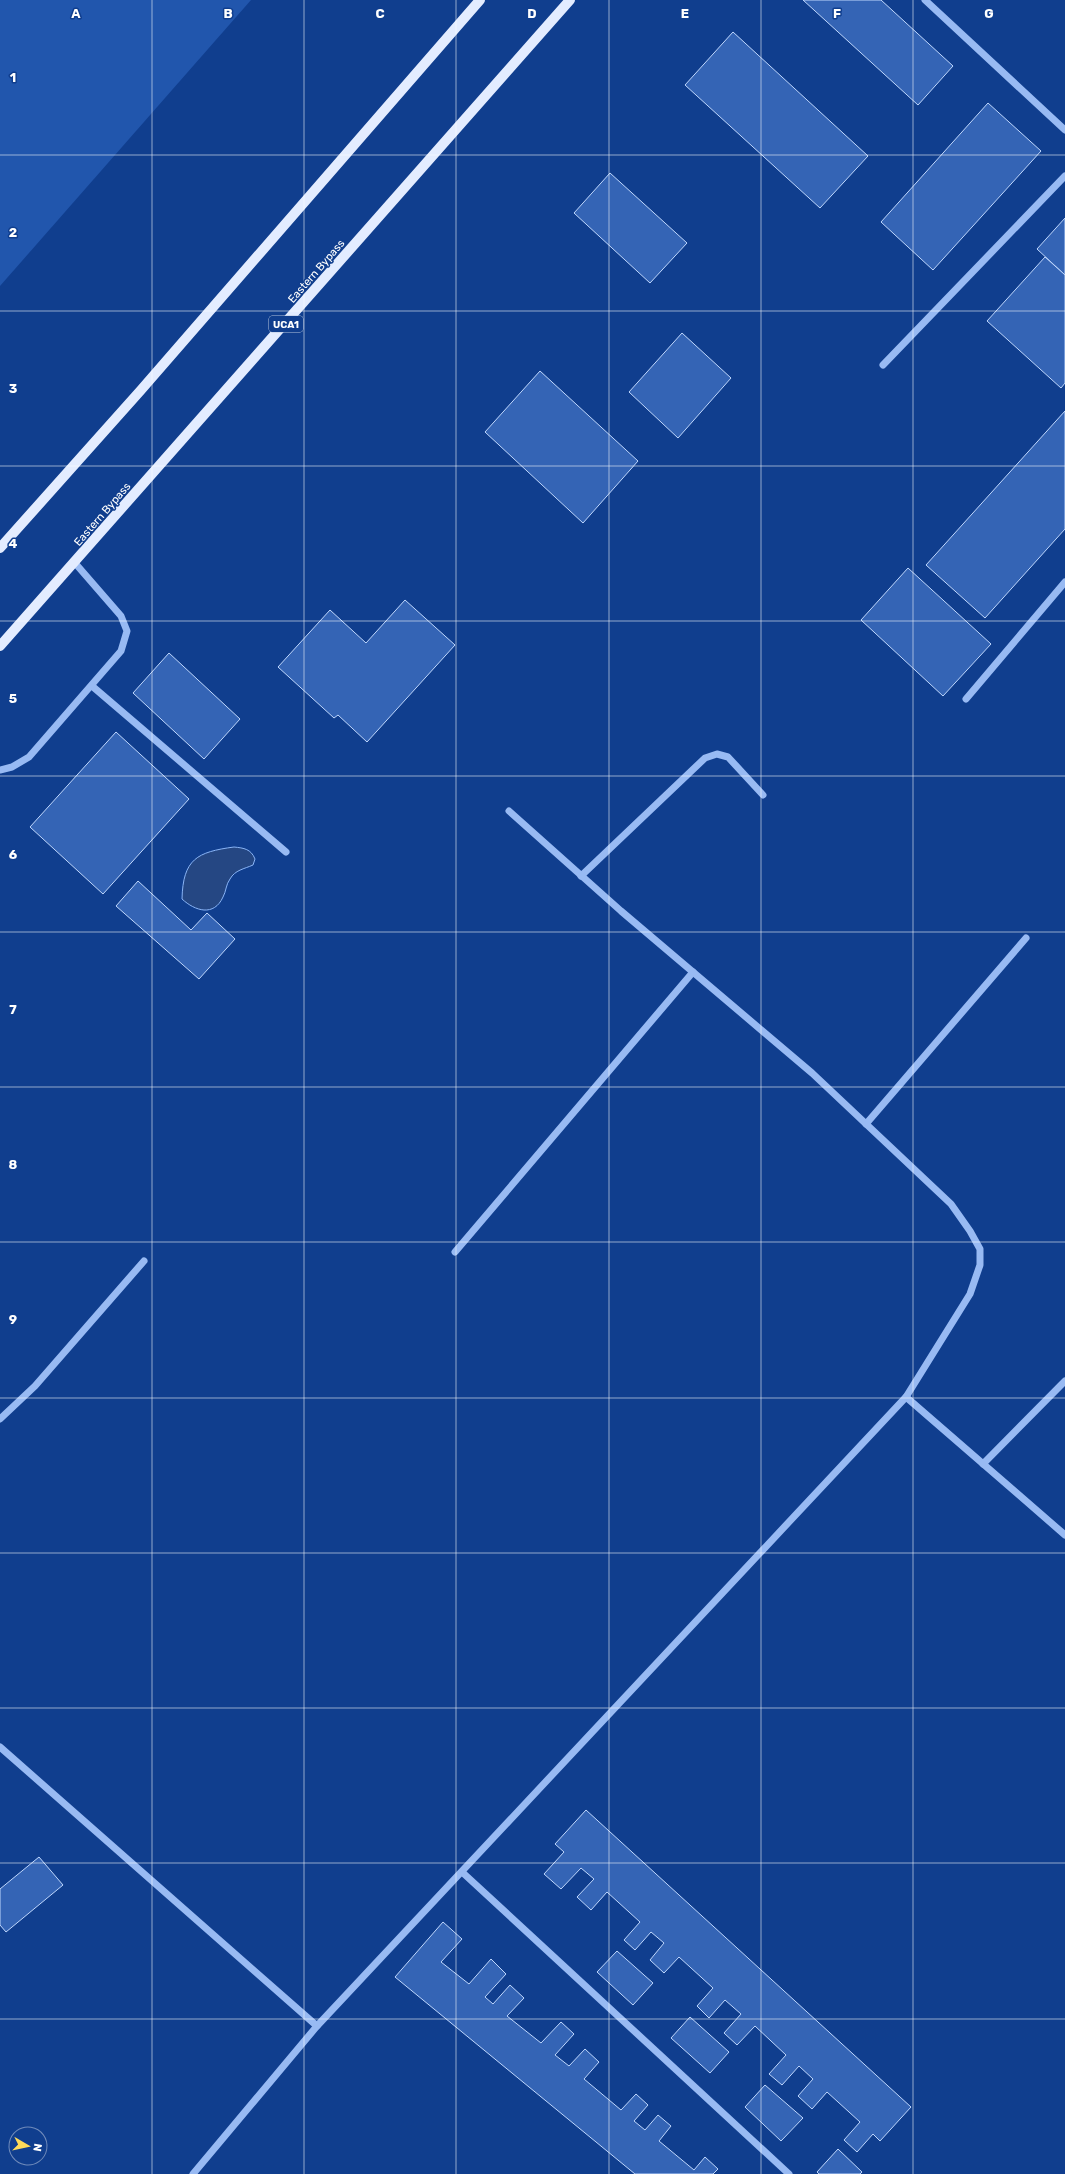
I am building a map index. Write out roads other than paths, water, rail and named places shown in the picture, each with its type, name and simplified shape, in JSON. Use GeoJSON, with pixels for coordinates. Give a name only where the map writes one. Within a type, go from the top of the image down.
{"type":"FeatureCollection","features":[{"type":"Feature","properties":{"kind":"main road"},"geometry":{"type":"LineString","coordinates":[[0,548],[141,390],[480,0]]}},
{"type":"Feature","properties":{"kind":"main road","name":"Eastern Bypass"},"geometry":{"type":"LineString","coordinates":[[0,646],[75,563],[570,0]]}},
{"type":"Feature","properties":{"kind":"street"},"geometry":{"type":"LineString","coordinates":[[925,0],[1065,130]]}},
{"type":"Feature","properties":{"kind":"street"},"geometry":{"type":"LineString","coordinates":[[884,365],[1065,176]]}},
{"type":"Feature","properties":{"kind":"street"},"geometry":{"type":"LineString","coordinates":[[0,770],[12,767],[29,756],[121,652],[127,631],[121,616],[75,563]]}},
{"type":"Feature","properties":{"kind":"street"},"geometry":{"type":"LineString","coordinates":[[966,699],[1065,582]]}},
{"type":"Feature","properties":{"kind":"street"},"geometry":{"type":"LineString","coordinates":[[92,686],[286,852]]}},
{"type":"Feature","properties":{"kind":"street"},"geometry":{"type":"LineString","coordinates":[[581,876],[705,758],[717,754],[728,757],[763,795]]}},
{"type":"Feature","properties":{"kind":"street"},"geometry":{"type":"LineString","coordinates":[[193,2174],[317,2026],[906,1397],[970,1294],[980,1265],[980,1249],[951,1204],[812,1073],[581,876],[509,811]]}},
{"type":"Feature","properties":{"kind":"street"},"geometry":{"type":"LineString","coordinates":[[866,1124],[1026,938]]}},
{"type":"Feature","properties":{"kind":"street"},"geometry":{"type":"LineString","coordinates":[[456,1252],[693,972]]}},
{"type":"Feature","properties":{"kind":"street"},"geometry":{"type":"LineString","coordinates":[[0,1419],[36,1386],[144,1261]]}},
{"type":"Feature","properties":{"kind":"street"},"geometry":{"type":"LineString","coordinates":[[983,1464],[1065,1381]]}},
{"type":"Feature","properties":{"kind":"street"},"geometry":{"type":"LineString","coordinates":[[906,1397],[1065,1535]]}},
{"type":"Feature","properties":{"kind":"street"},"geometry":{"type":"LineString","coordinates":[[0,1748],[317,2026]]}},
{"type":"Feature","properties":{"kind":"street"},"geometry":{"type":"LineString","coordinates":[[462,1872],[789,2174]]}}]}
